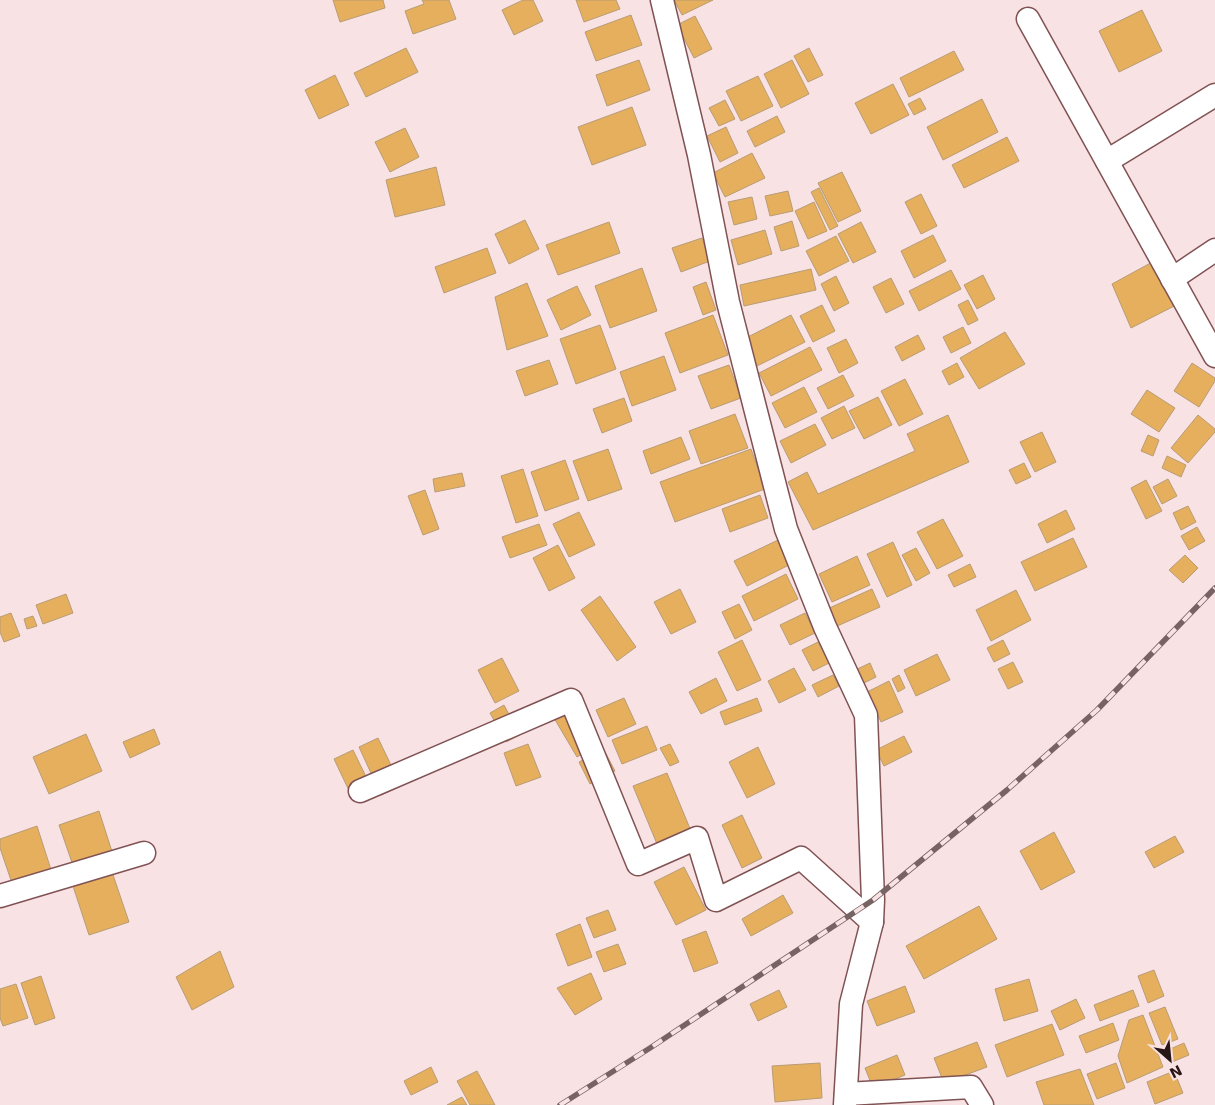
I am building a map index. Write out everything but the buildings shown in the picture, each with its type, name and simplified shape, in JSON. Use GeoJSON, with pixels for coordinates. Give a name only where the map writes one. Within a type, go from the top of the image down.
{"type":"FeatureCollection","features":[{"type":"Feature","properties":{"kind":"street"},"geometry":{"type":"LineString","coordinates":[[662,0],[699,154],[728,302],[786,529],[825,627],[866,715],[874,900],[872,922],[851,1004],[845,1099],[971,1087],[982,1105]]}},
{"type":"Feature","properties":{"kind":"street"},"geometry":{"type":"LineString","coordinates":[[1028,18],[1215,356]]}},
{"type":"Feature","properties":{"kind":"street"},"geometry":{"type":"LineString","coordinates":[[1107,161],[1215,95]]}},
{"type":"Feature","properties":{"kind":"street"},"geometry":{"type":"LineString","coordinates":[[1172,279],[1215,250]]}},
{"type":"Feature","properties":{"kind":"street"},"geometry":{"type":"LineString","coordinates":[[360,791],[571,700],[638,864],[697,838],[716,900],[801,858],[872,922]]}},
{"type":"Feature","properties":{"kind":"street"},"geometry":{"type":"LineString","coordinates":[[0,896],[144,852]]}},
{"type":"Feature","properties":{"kind":"railway"},"geometry":{"type":"LineString","coordinates":[[560,1105],[650,1048],[873,900],[1007,790],[1097,710],[1215,588]]}}]}
